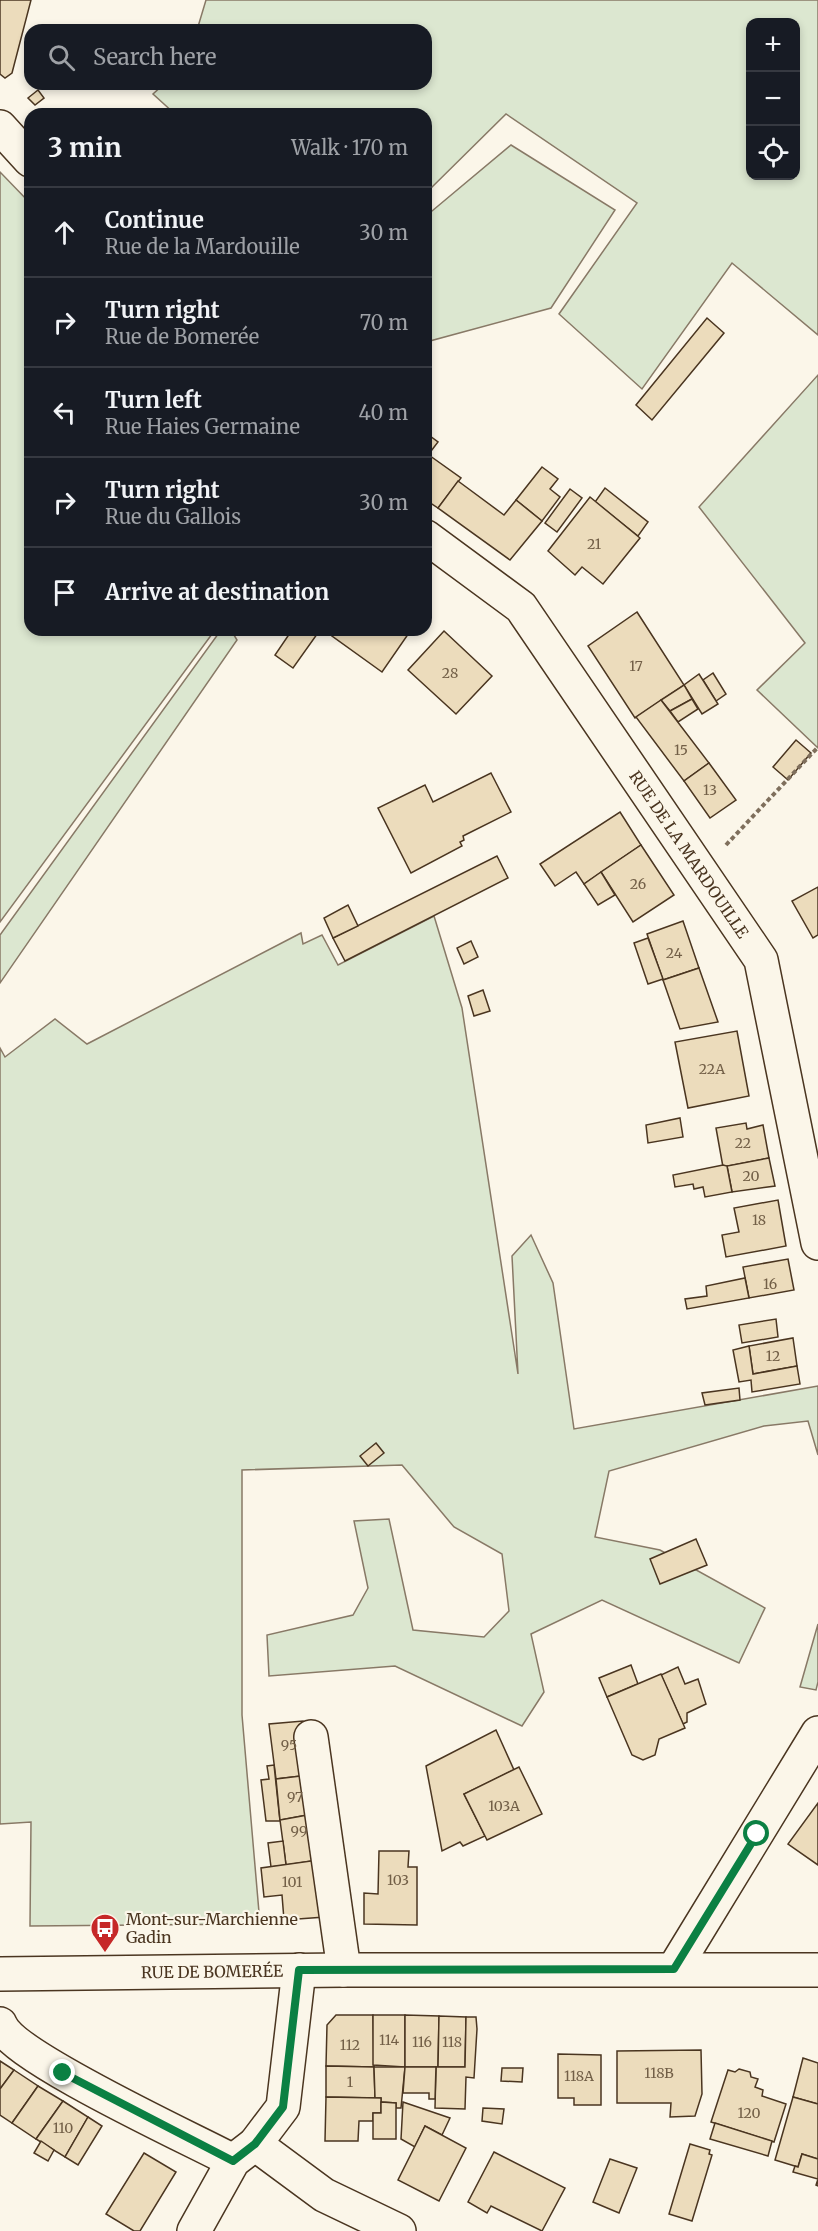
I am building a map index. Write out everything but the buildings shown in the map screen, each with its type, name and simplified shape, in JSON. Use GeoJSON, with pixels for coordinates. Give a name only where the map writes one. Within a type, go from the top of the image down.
{"type":"FeatureCollection","features":[{"type":"Feature","properties":{"kind":"street"},"geometry":{"type":"LineString","coordinates":[[0,127],[24,153]]}},
{"type":"Feature","properties":{"kind":"street","name":"RUE DE LA MARDOUILLE"},"geometry":{"type":"LineString","coordinates":[[432,541],[521,607],[761,960],[818,1243]]}},
{"type":"Feature","properties":{"kind":"street"},"geometry":{"type":"LineString","coordinates":[[674,1969],[818,1733]]}},
{"type":"Feature","properties":{"kind":"street"},"geometry":{"type":"LineString","coordinates":[[311,1737],[344,1970]]}},
{"type":"Feature","properties":{"kind":"street"},"geometry":{"type":"LineString","coordinates":[[194,2231],[244,2152],[283,2107],[299,1970]]}},
{"type":"Feature","properties":{"kind":"street","name":"RUE DE BOMERÉE"},"geometry":{"type":"LineString","coordinates":[[0,1974],[299,1970],[818,1970]]}},
{"type":"Feature","properties":{"kind":"street"},"geometry":{"type":"LineString","coordinates":[[0,2024],[23,2048],[63,2073],[244,2152],[399,2231]]}},
{"type":"Feature","properties":{"kind":"path"},"geometry":{"type":"LineString","coordinates":[[702,872],[818,747]]}},
{"type":"Feature","properties":{"kind":"green space"},"geometry":{"type":"Polygon","coordinates":[[[206,0],[818,0],[818,335],[732,263],[642,389],[559,314],[637,203],[506,114],[432,187],[432,108],[168,108],[153,94],[157,90],[432,90],[432,24],[199,24],[206,0]]]}},
{"type":"Feature","properties":{"kind":"green space"},"geometry":{"type":"Polygon","coordinates":[[[511,145],[615,210],[551,308],[432,340],[432,211],[511,145]]]}},
{"type":"Feature","properties":{"kind":"green space"},"geometry":{"type":"Polygon","coordinates":[[[0,172],[24,197],[24,636],[211,636],[0,922],[0,172]]]}},
{"type":"Feature","properties":{"kind":"green space"},"geometry":{"type":"Polygon","coordinates":[[[818,375],[818,748],[757,690],[805,643],[699,507],[818,375]]]}},
{"type":"Feature","properties":{"kind":"green space"},"geometry":{"type":"Polygon","coordinates":[[[217,636],[235,636],[237,640],[0,983],[0,935],[217,636]]]}},
{"type":"Feature","properties":{"kind":"green space"},"geometry":{"type":"Polygon","coordinates":[[[434,916],[462,1008],[518,1374],[512,1256],[531,1235],[553,1283],[574,1429],[818,1386],[818,1455],[808,1421],[764,1426],[609,1471],[595,1537],[660,1550],[765,1608],[739,1663],[602,1600],[531,1634],[544,1692],[522,1726],[395,1666],[269,1676],[267,1635],[353,1615],[368,1588],[354,1521],[389,1519],[413,1630],[484,1637],[509,1611],[502,1554],[454,1527],[402,1465],[242,1470],[242,1715],[260,1924],[30,1926],[31,1822],[0,1824],[0,1048],[5,1057],[55,1019],[87,1044],[301,933],[303,944],[322,935],[338,965],[434,916]]]}},
{"type":"Feature","properties":{"kind":"green space"},"geometry":{"type":"Polygon","coordinates":[[[818,1624],[818,1682],[816,1690],[800,1687],[818,1624]]]}},
{"type":"Feature","properties":{"kind":"place","name":"Mont-sur-Marchienne Gadin"},"geometry":{"type":"Point","coordinates":[105,1954]}},
{"type":"Feature","properties":{"kind":"route"},"geometry":{"type":"LineString","coordinates":[[63,2073],[233,2161],[255,2144],[283,2107],[299,1970],[674,1969],[757,1834]]}}]}
